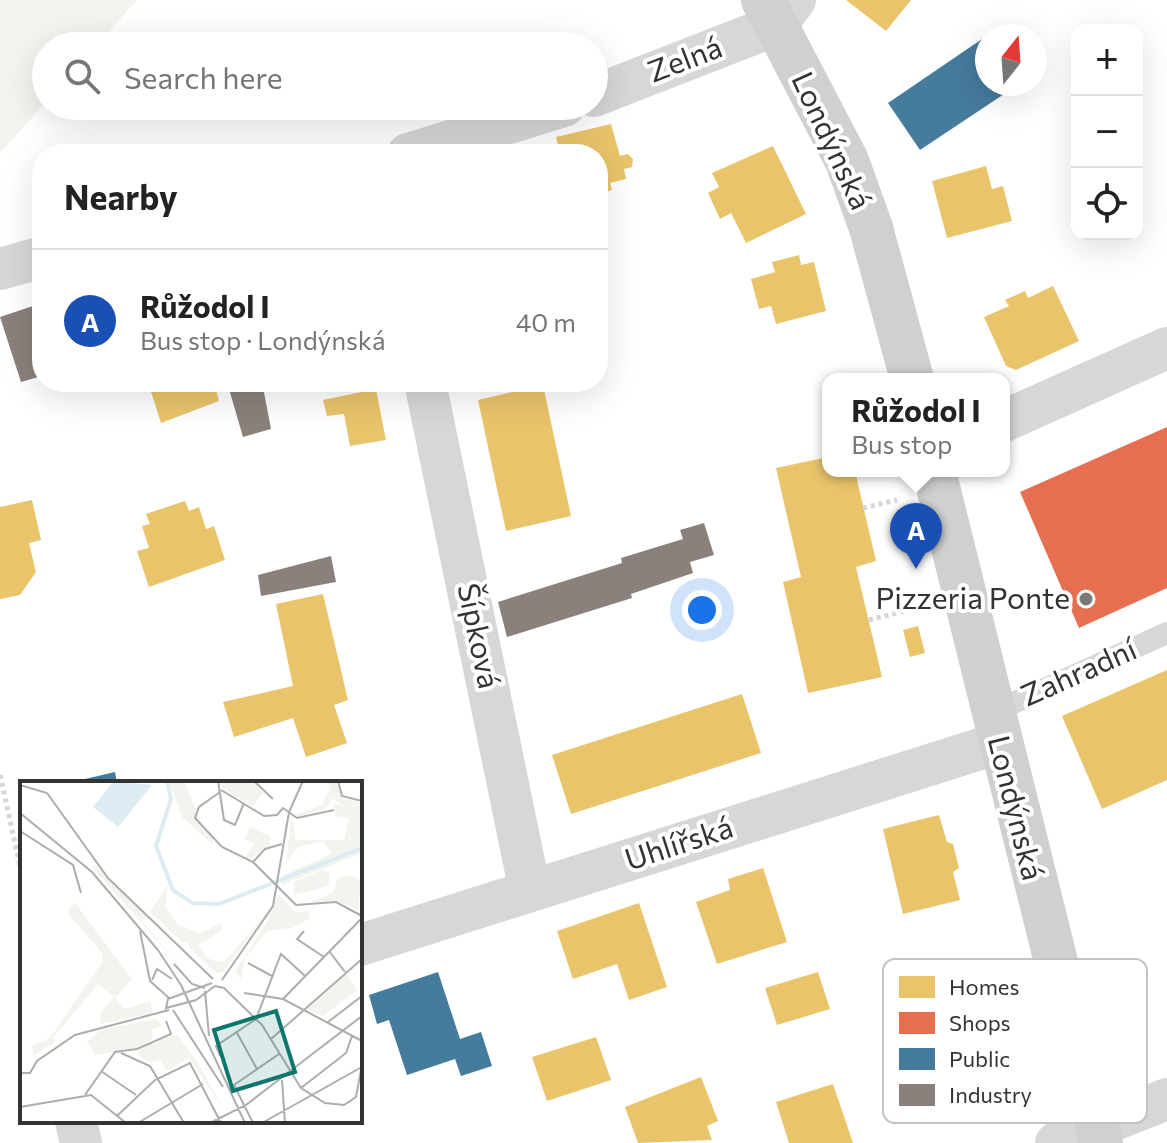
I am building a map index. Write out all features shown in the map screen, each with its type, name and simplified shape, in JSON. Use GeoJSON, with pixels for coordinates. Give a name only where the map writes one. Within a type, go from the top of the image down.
{"type":"FeatureCollection","features":[{"type":"Feature","properties":{"kind":"main road","name":"Londýnská"},"geometry":{"type":"LineString","coordinates":[[778,8],[847,161],[871,228],[910,373]]}},
{"type":"Feature","properties":{"kind":"main road","name":"Londýnská"},"geometry":{"type":"LineString","coordinates":[[935,477],[1054,959]]}},
{"type":"Feature","properties":{"kind":"street","name":"Zelná"},"geometry":{"type":"LineString","coordinates":[[608,89],[778,8]]}},
{"type":"Feature","properties":{"kind":"street"},"geometry":{"type":"LineString","coordinates":[[440,144],[518,120]]}},
{"type":"Feature","properties":{"kind":"street"},"geometry":{"type":"LineString","coordinates":[[0,269],[32,260]]}},
{"type":"Feature","properties":{"kind":"street"},"geometry":{"type":"LineString","coordinates":[[1010,418],[1167,348]]}},
{"type":"Feature","properties":{"kind":"street","name":"Šípková"},"geometry":{"type":"LineString","coordinates":[[427,392],[530,891]]}},
{"type":"Feature","properties":{"kind":"street","name":"Uhlířská"},"geometry":{"type":"LineString","coordinates":[[362,944],[530,891],[995,728]]}},
{"type":"Feature","properties":{"kind":"street"},"geometry":{"type":"LineString","coordinates":[[1147,1110],[1167,1099]]}},
{"type":"Feature","properties":{"kind":"street"},"geometry":{"type":"LineString","coordinates":[[76,1123],[81,1143]]}},
{"type":"Feature","properties":{"kind":"street"},"geometry":{"type":"LineString","coordinates":[[1056,1143],[1099,1135],[1122,1123]]}},
{"type":"Feature","properties":{"kind":"lane","name":"Zahradní"},"geometry":{"type":"LineString","coordinates":[[995,728],[1167,633]]}},
{"type":"Feature","properties":{"kind":"path"},"geometry":{"type":"LineString","coordinates":[[863,508],[897,500]]}},
{"type":"Feature","properties":{"kind":"path"},"geometry":{"type":"LineString","coordinates":[[869,620],[925,606]]}},
{"type":"Feature","properties":{"kind":"path"},"geometry":{"type":"LineString","coordinates":[[0,775],[20,866]]}},
{"type":"Feature","properties":{"kind":"shaded area"},"geometry":{"type":"Polygon","coordinates":[[[0,0],[137,0],[108,32],[32,32],[32,118],[0,153],[0,0]]]}},
{"type":"Feature","properties":{"kind":"building: Homes"},"geometry":{"type":"Polygon","coordinates":[[[846,0],[911,0],[886,31],[846,0]]]}},
{"type":"Feature","properties":{"kind":"building: Homes"},"geometry":{"type":"Polygon","coordinates":[[[611,124],[620,156],[628,154],[633,159],[632,167],[624,169],[626,179],[610,183],[612,190],[608,191],[608,144],[558,144],[556,137],[611,124]]]}},
{"type":"Feature","properties":{"kind":"building: Homes"},"geometry":{"type":"Polygon","coordinates":[[[773,146],[806,214],[746,243],[731,213],[720,219],[708,193],[719,187],[712,173],[773,146]]]}},
{"type":"Feature","properties":{"kind":"building: Homes"},"geometry":{"type":"Polygon","coordinates":[[[986,166],[992,189],[1003,186],[1012,221],[947,238],[932,181],[986,166]]]}},
{"type":"Feature","properties":{"kind":"building: Homes"},"geometry":{"type":"Polygon","coordinates":[[[799,255],[801,265],[814,262],[826,311],[776,324],[771,306],[759,309],[751,279],[775,272],[772,262],[799,255]]]}},
{"type":"Feature","properties":{"kind":"building: Homes"},"geometry":{"type":"Polygon","coordinates":[[[1053,286],[1079,341],[1016,370],[1006,366],[984,317],[1009,306],[1005,300],[1025,291],[1028,298],[1053,286]]]}},
{"type":"Feature","properties":{"kind":"building: Homes"},"geometry":{"type":"Polygon","coordinates":[[[151,392],[217,392],[219,401],[161,423],[151,392]]]}},
{"type":"Feature","properties":{"kind":"building: Homes"},"geometry":{"type":"Polygon","coordinates":[[[377,392],[386,440],[350,446],[344,414],[327,416],[323,400],[377,392]]]}},
{"type":"Feature","properties":{"kind":"building: Homes"},"geometry":{"type":"Polygon","coordinates":[[[513,392],[544,392],[571,516],[506,531],[478,400],[513,392]]]}},
{"type":"Feature","properties":{"kind":"building: Homes"},"geometry":{"type":"Polygon","coordinates":[[[822,458],[822,477],[856,477],[876,561],[856,567],[882,677],[808,693],[783,582],[801,577],[776,468],[822,458]]]}},
{"type":"Feature","properties":{"kind":"building: Homes"},"geometry":{"type":"Polygon","coordinates":[[[32,500],[41,540],[29,543],[36,572],[20,595],[0,599],[0,507],[32,500]]]}},
{"type":"Feature","properties":{"kind":"building: Homes"},"geometry":{"type":"Polygon","coordinates":[[[185,501],[189,511],[199,507],[206,529],[214,526],[225,560],[149,587],[137,551],[149,548],[142,526],[150,524],[146,514],[185,501]]]}},
{"type":"Feature","properties":{"kind":"building: Homes"},"geometry":{"type":"Polygon","coordinates":[[[323,594],[348,700],[334,705],[347,743],[306,757],[293,718],[234,737],[223,702],[293,686],[276,604],[323,594]]]}},
{"type":"Feature","properties":{"kind":"building: Homes"},"geometry":{"type":"Polygon","coordinates":[[[918,626],[925,653],[910,657],[903,630],[918,626]]]}},
{"type":"Feature","properties":{"kind":"building: Homes"},"geometry":{"type":"Polygon","coordinates":[[[1167,670],[1167,780],[1102,809],[1062,716],[1167,670]]]}},
{"type":"Feature","properties":{"kind":"building: Homes"},"geometry":{"type":"Polygon","coordinates":[[[742,694],[761,753],[571,814],[552,755],[742,694]]]}},
{"type":"Feature","properties":{"kind":"building: Homes"},"geometry":{"type":"Polygon","coordinates":[[[939,815],[947,842],[953,844],[959,868],[953,872],[960,900],[903,914],[883,829],[939,815]]]}},
{"type":"Feature","properties":{"kind":"building: Homes"},"geometry":{"type":"Polygon","coordinates":[[[763,868],[787,942],[717,964],[696,902],[730,890],[728,879],[763,868]]]}},
{"type":"Feature","properties":{"kind":"building: Homes"},"geometry":{"type":"Polygon","coordinates":[[[639,903],[667,987],[629,1000],[617,964],[573,979],[557,931],[639,903]]]}},
{"type":"Feature","properties":{"kind":"building: Homes"},"geometry":{"type":"Polygon","coordinates":[[[818,972],[830,1009],[777,1025],[765,988],[818,972]]]}},
{"type":"Feature","properties":{"kind":"building: Homes"},"geometry":{"type":"Polygon","coordinates":[[[596,1037],[611,1080],[547,1101],[532,1057],[596,1037]]]}},
{"type":"Feature","properties":{"kind":"building: Homes"},"geometry":{"type":"Polygon","coordinates":[[[701,1077],[718,1121],[707,1126],[712,1140],[638,1143],[625,1107],[701,1077]]]}},
{"type":"Feature","properties":{"kind":"building: Homes"},"geometry":{"type":"Polygon","coordinates":[[[833,1084],[853,1143],[789,1143],[776,1102],[833,1084]]]}},
{"type":"Feature","properties":{"kind":"building: Shops"},"geometry":{"type":"Polygon","coordinates":[[[1167,427],[1167,588],[1079,628],[1020,492],[1167,427]]]}},
{"type":"Feature","properties":{"kind":"building: Public"},"geometry":{"type":"Polygon","coordinates":[[[975,44],[975,96],[1001,96],[920,150],[888,103],[975,44]]]}},
{"type":"Feature","properties":{"kind":"building: Public"},"geometry":{"type":"Polygon","coordinates":[[[115,772],[117,781],[76,781],[115,772]]]}},
{"type":"Feature","properties":{"kind":"building: Public"},"geometry":{"type":"Polygon","coordinates":[[[438,972],[460,1039],[481,1032],[492,1066],[461,1076],[455,1059],[407,1075],[389,1020],[377,1024],[369,995],[438,972]]]}},
{"type":"Feature","properties":{"kind":"building: Industry"},"geometry":{"type":"Polygon","coordinates":[[[32,306],[32,379],[21,382],[0,317],[32,306]]]}},
{"type":"Feature","properties":{"kind":"building: Industry"},"geometry":{"type":"Polygon","coordinates":[[[230,392],[264,392],[271,429],[243,437],[230,392]]]}},
{"type":"Feature","properties":{"kind":"building: Industry"},"geometry":{"type":"Polygon","coordinates":[[[704,523],[714,555],[690,562],[693,573],[631,594],[632,598],[507,637],[498,602],[622,563],[621,558],[683,539],[680,530],[704,523]]]}},
{"type":"Feature","properties":{"kind":"building: Industry"},"geometry":{"type":"Polygon","coordinates":[[[331,556],[336,582],[261,596],[258,575],[331,556]]]}},
{"type":"Feature","properties":{"kind":"place","name":"Růžodol I"},"geometry":{"type":"Point","coordinates":[916,569]}},
{"type":"Feature","properties":{"kind":"place","name":"Pizzeria Ponte"},"geometry":{"type":"Point","coordinates":[1086,599]}}]}
